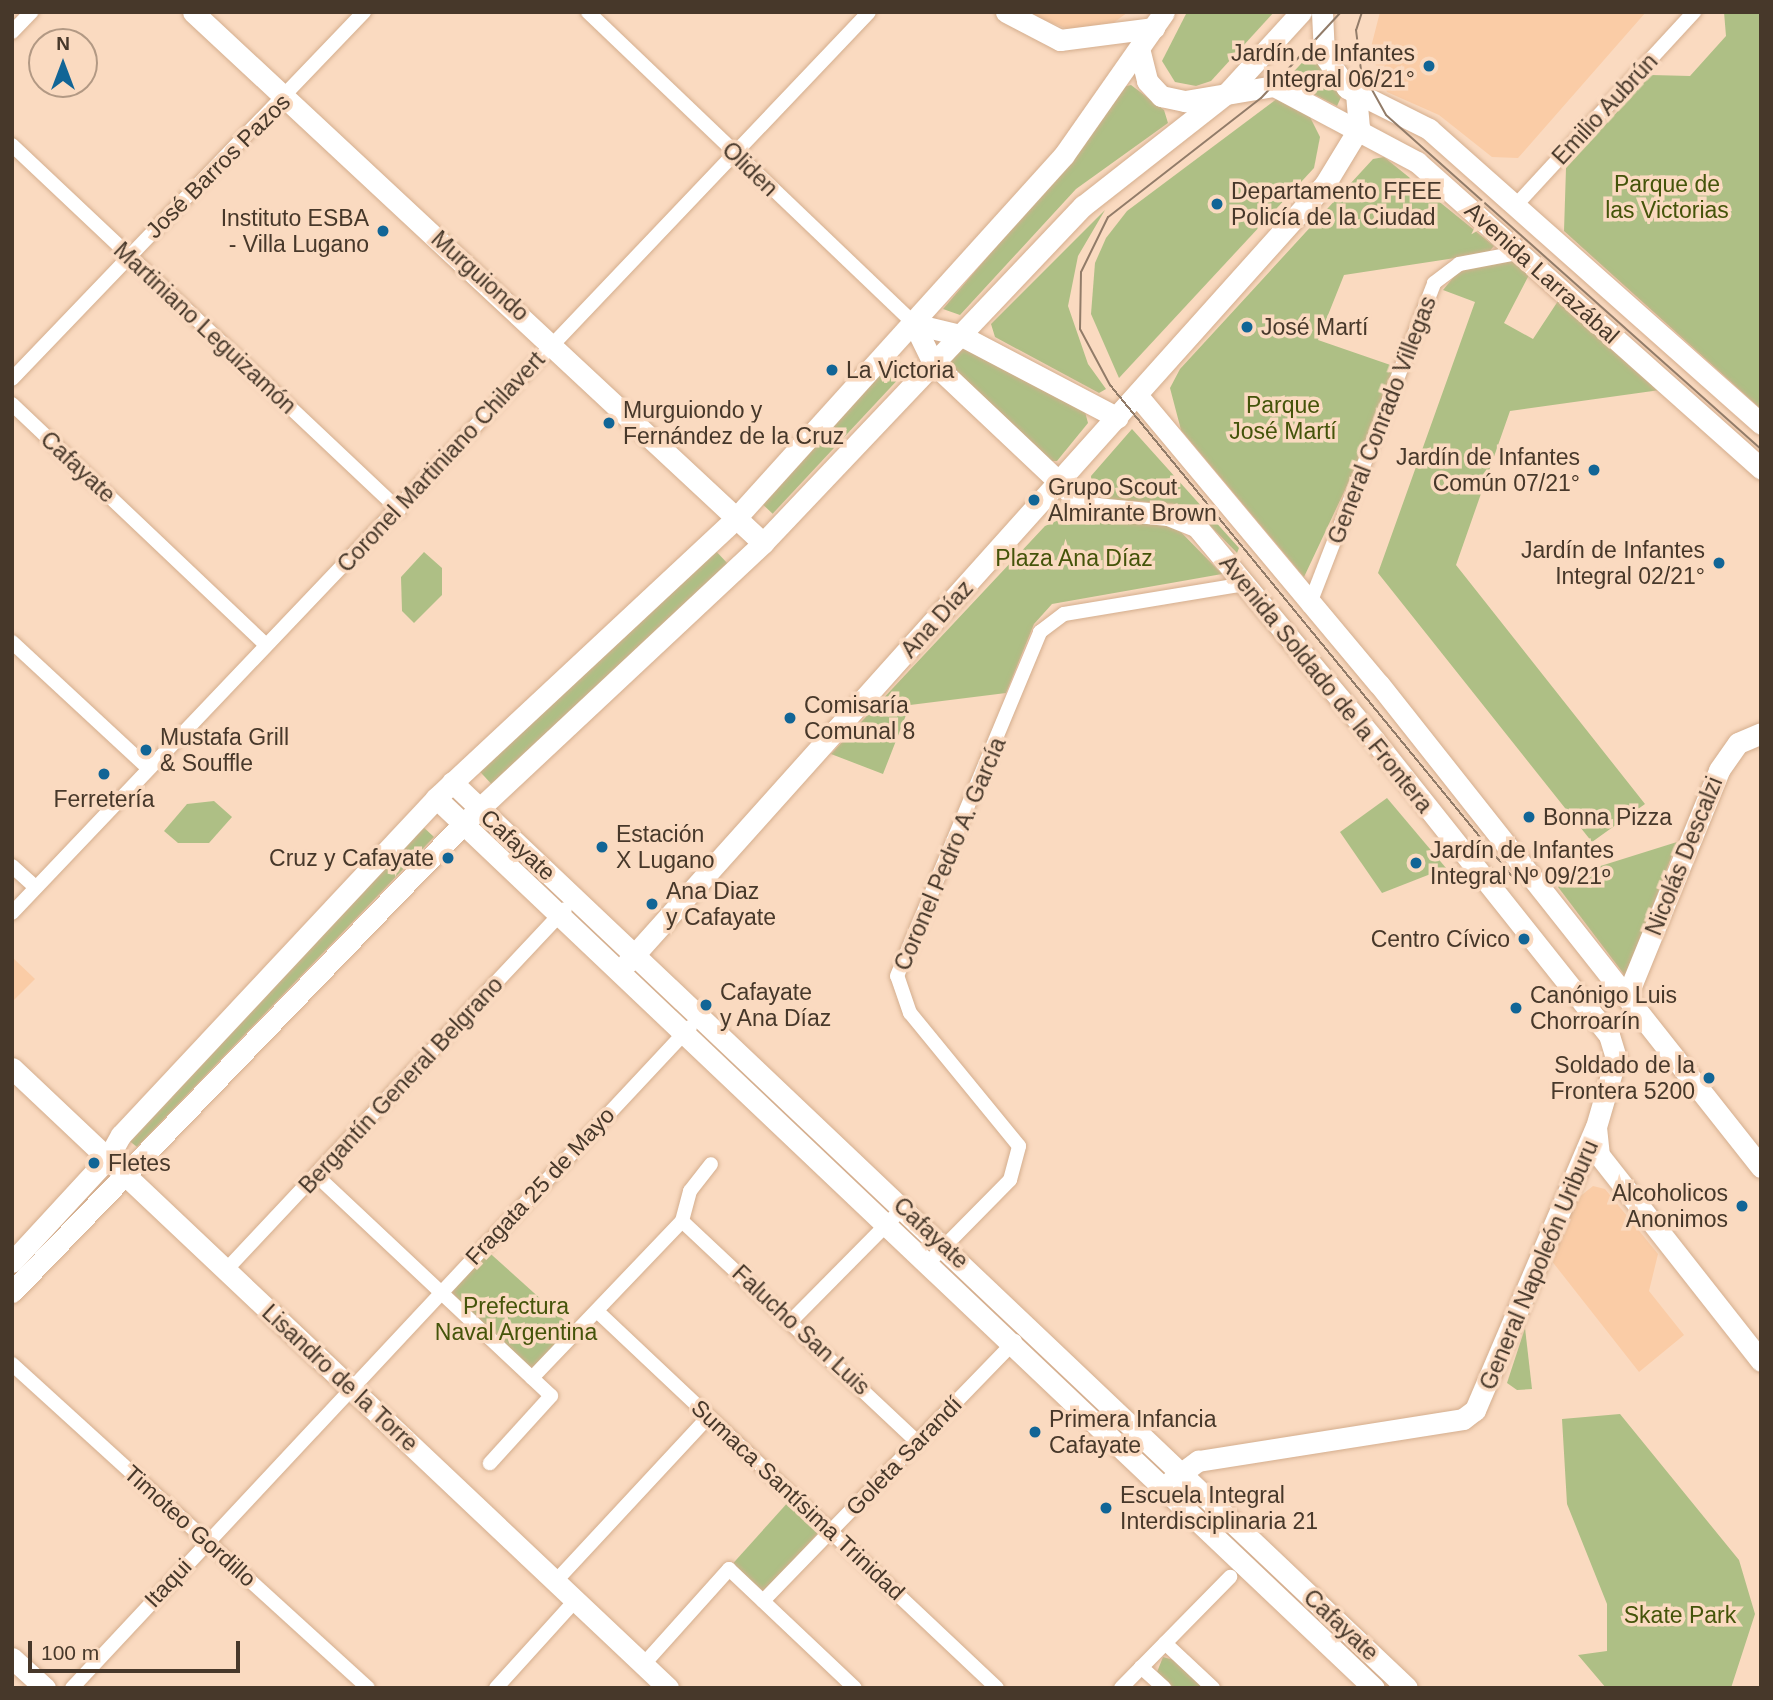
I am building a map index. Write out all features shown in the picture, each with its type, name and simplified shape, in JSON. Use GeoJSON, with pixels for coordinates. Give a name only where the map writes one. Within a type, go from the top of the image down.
{"type":"FeatureCollection","features":[{"type":"Feature","properties":{"kind":"street"},"geometry":{"type":"LineString","coordinates":[[12,32],[31,12]]}},
{"type":"Feature","properties":{"kind":"street","name":"Murguiondo"},"geometry":{"type":"LineString","coordinates":[[193,12],[553,343],[762,543]]}},
{"type":"Feature","properties":{"kind":"street","name":"José Barros Pazos"},"geometry":{"type":"LineString","coordinates":[[12,379],[128,255],[286,99],[364,12]]}},
{"type":"Feature","properties":{"kind":"street","name":"Oliden"},"geometry":{"type":"LineString","coordinates":[[588,12],[914,324]]}},
{"type":"Feature","properties":{"kind":"street","name":"Coronel Martiniano Chilavert"},"geometry":{"type":"LineString","coordinates":[[12,913],[869,12]]}},
{"type":"Feature","properties":{"kind":"street"},"geometry":{"type":"LineString","coordinates":[[1006,12],[1060,40],[1159,20]]}},
{"type":"Feature","properties":{"kind":"street"},"geometry":{"type":"LineString","coordinates":[[12,1262],[115,1165],[472,815],[762,543],[1083,206],[1227,93],[1301,12]]}},
{"type":"Feature","properties":{"kind":"street","name":"Avenida Larrazábal"},"geometry":{"type":"LineString","coordinates":[[1322,12],[1324,55],[1356,95],[1420,122],[1761,424]]}},
{"type":"Feature","properties":{"kind":"street","name":"Emilio Aubrún"},"geometry":{"type":"LineString","coordinates":[[1516,205],[1693,12]]}},
{"type":"Feature","properties":{"kind":"street"},"geometry":{"type":"LineString","coordinates":[[12,1292],[115,1165],[121,1135],[436,797],[736,518],[1064,155],[1140,52],[1159,20]]}},
{"type":"Feature","properties":{"kind":"street","name":"Avenida Larrazábal"},"geometry":{"type":"LineString","coordinates":[[1140,52],[1147,81],[1161,96],[1185,101],[1274,86],[1359,128],[1417,162],[1522,252],[1761,469]]}},
{"type":"Feature","properties":{"kind":"street"},"geometry":{"type":"LineString","coordinates":[[1356,95],[1359,128]]}},
{"type":"Feature","properties":{"kind":"street","name":"Ana Díaz"},"geometry":{"type":"LineString","coordinates":[[620,970],[1059,485],[1325,184],[1359,128]]}},
{"type":"Feature","properties":{"kind":"street","name":"Martiniano Leguizamón"},"geometry":{"type":"LineString","coordinates":[[12,145],[399,509]]}},
{"type":"Feature","properties":{"kind":"street","name":"General Conrado Villegas"},"geometry":{"type":"LineString","coordinates":[[1309,606],[1434,283],[1459,264],[1522,252]]}},
{"type":"Feature","properties":{"kind":"street"},"geometry":{"type":"LineString","coordinates":[[1576,303],[1599,278]]}},
{"type":"Feature","properties":{"kind":"street"},"geometry":{"type":"LineString","coordinates":[[914,324],[960,335],[1118,418]]}},
{"type":"Feature","properties":{"kind":"street","name":"Avenida Soldado de la Frontera"},"geometry":{"type":"LineString","coordinates":[[914,324],[933,363],[1059,485],[1096,508],[1189,522],[1240,578],[1536,939],[1609,1035],[1616,1058],[1596,1128]]}},
{"type":"Feature","properties":{"kind":"street","name":"Avenida Soldado de la Frontera"},"geometry":{"type":"LineString","coordinates":[[1137,395],[1565,917],[1761,1167]]}},
{"type":"Feature","properties":{"kind":"street","name":"Cafayate"},"geometry":{"type":"LineString","coordinates":[[12,404],[266,645]]}},
{"type":"Feature","properties":{"kind":"street"},"geometry":{"type":"LineString","coordinates":[[1240,578],[1247,552],[1264,551]]}},
{"type":"Feature","properties":{"kind":"street","name":"Coronel Pedro A. García"},"geometry":{"type":"LineString","coordinates":[[930,1261],[1010,1180],[1019,1146],[910,1013],[897,976],[1040,632],[1064,614],[1240,578]]}},
{"type":"Feature","properties":{"kind":"street"},"geometry":{"type":"LineString","coordinates":[[12,642],[148,767]]}},
{"type":"Feature","properties":{"kind":"street","name":"Nicolás Descalzi"},"geometry":{"type":"LineString","coordinates":[[1623,990],[1719,770],[1738,743],[1761,733]]}},
{"type":"Feature","properties":{"kind":"street","name":"Cafayate"},"geometry":{"type":"LineString","coordinates":[[452,782],[472,815],[568,906],[620,970],[1014,1341],[1407,1688]]}},
{"type":"Feature","properties":{"kind":"street","name":"Cafayate"},"geometry":{"type":"LineString","coordinates":[[436,797],[472,815]]}},
{"type":"Feature","properties":{"kind":"street"},"geometry":{"type":"LineString","coordinates":[[12,866],[35,887]]}},
{"type":"Feature","properties":{"kind":"street","name":"Cafayate"},"geometry":{"type":"LineString","coordinates":[[568,906],[635,954],[945,1246],[1172,1479],[1366,1685]]}},
{"type":"Feature","properties":{"kind":"street","name":"Bergantín General Belgrano"},"geometry":{"type":"LineString","coordinates":[[226,1270],[568,906]]}},
{"type":"Feature","properties":{"kind":"street"},"geometry":{"type":"LineString","coordinates":[[1536,939],[1540,917],[1565,917]]}},
{"type":"Feature","properties":{"kind":"street"},"geometry":{"type":"LineString","coordinates":[[1585,1003],[1608,1004],[1623,990]]}},
{"type":"Feature","properties":{"kind":"street","name":"Fragata 25 de Mayo"},"geometry":{"type":"LineString","coordinates":[[349,1386],[701,1015]]}},
{"type":"Feature","properties":{"kind":"street","name":"Lisandro de la Torre"},"geometry":{"type":"LineString","coordinates":[[12,1068],[668,1688]]}},
{"type":"Feature","properties":{"kind":"street"},"geometry":{"type":"LineString","coordinates":[[1596,1128],[1608,1169],[1761,1362]]}},
{"type":"Feature","properties":{"kind":"street","name":"General Napoleón Uriburu"},"geometry":{"type":"LineString","coordinates":[[1172,1479],[1198,1461],[1463,1419],[1475,1410],[1596,1128]]}},
{"type":"Feature","properties":{"kind":"street"},"geometry":{"type":"LineString","coordinates":[[532,1378],[598,1312],[682,1221],[690,1191],[712,1164]]}},
{"type":"Feature","properties":{"kind":"street"},"geometry":{"type":"LineString","coordinates":[[317,1176],[551,1396],[490,1464]]}},
{"type":"Feature","properties":{"kind":"street"},"geometry":{"type":"LineString","coordinates":[[793,1319],[904,1207]]}},
{"type":"Feature","properties":{"kind":"street","name":"Falucho San Luis"},"geometry":{"type":"LineString","coordinates":[[682,1221],[793,1319],[917,1442]]}},
{"type":"Feature","properties":{"kind":"street","name":"Sumaca Santísima Trinidad"},"geometry":{"type":"LineString","coordinates":[[598,1312],[997,1688]]}},
{"type":"Feature","properties":{"kind":"street","name":"Goleta Sarandí"},"geometry":{"type":"LineString","coordinates":[[764,1601],[1014,1341]]}},
{"type":"Feature","properties":{"kind":"street","name":"Timoteo Gordillo"},"geometry":{"type":"LineString","coordinates":[[12,1364],[368,1688]]}},
{"type":"Feature","properties":{"kind":"street","name":"Itaqui"},"geometry":{"type":"LineString","coordinates":[[72,1688],[349,1386]]}},
{"type":"Feature","properties":{"kind":"street"},"geometry":{"type":"LineString","coordinates":[[554,1583],[708,1417]]}},
{"type":"Feature","properties":{"kind":"street"},"geometry":{"type":"LineString","coordinates":[[643,1665],[729,1569],[855,1688]]}},
{"type":"Feature","properties":{"kind":"street"},"geometry":{"type":"LineString","coordinates":[[1121,1688],[1230,1577]]}},
{"type":"Feature","properties":{"kind":"street"},"geometry":{"type":"LineString","coordinates":[[496,1688],[574,1602]]}},
{"type":"Feature","properties":{"kind":"street"},"geometry":{"type":"LineString","coordinates":[[1165,1643],[1213,1688]]}},
{"type":"Feature","properties":{"kind":"street"},"geometry":{"type":"LineString","coordinates":[[12,1658],[45,1688]]}},
{"type":"Feature","properties":{"kind":"street"},"geometry":{"type":"LineString","coordinates":[[1366,1685],[1382,1664]]}},
{"type":"Feature","properties":{"kind":"street"},"geometry":{"type":"LineString","coordinates":[[1141,1667],[1164,1688]]}},
{"type":"Feature","properties":{"kind":"shaded area"},"geometry":{"type":"Polygon","coordinates":[[[1023,12],[1128,12],[1112,24],[1068,29],[1023,12]]]}},
{"type":"Feature","properties":{"kind":"shaded area"},"geometry":{"type":"Polygon","coordinates":[[[1380,12],[1646,12],[1518,158],[1492,157],[1439,115],[1387,92],[1370,51],[1380,12]]]}},
{"type":"Feature","properties":{"kind":"shaded area"},"geometry":{"type":"Polygon","coordinates":[[[12,957],[35,979],[12,1002],[12,957]]]}},
{"type":"Feature","properties":{"kind":"shaded area"},"geometry":{"type":"Polygon","coordinates":[[[1593,1186],[1605,1189],[1658,1254],[1649,1291],[1684,1335],[1639,1372],[1551,1260],[1578,1198],[1593,1186]]]}},
{"type":"Feature","properties":{"kind":"green space"},"geometry":{"type":"Polygon","coordinates":[[[1187,12],[1274,12],[1211,81],[1196,86],[1175,82],[1162,61],[1187,12]]]}},
{"type":"Feature","properties":{"kind":"green space","name":"Parque de las Victorias"},"geometry":{"type":"Polygon","coordinates":[[[1724,12],[1761,12],[1761,409],[1564,231],[1566,168],[1651,75],[1690,76],[1726,36],[1724,12]]]}},
{"type":"Feature","properties":{"kind":"green space"},"geometry":{"type":"Polygon","coordinates":[[[1311,53],[1342,95],[1337,106],[1286,80],[1311,53]]]}},
{"type":"Feature","properties":{"kind":"green space"},"geometry":{"type":"Polygon","coordinates":[[[1131,85],[1164,110],[1168,123],[1076,189],[960,315],[943,309],[1069,161],[1122,87],[1131,85]]]}},
{"type":"Feature","properties":{"kind":"green space"},"geometry":{"type":"Polygon","coordinates":[[[1278,98],[1310,117],[1320,137],[1314,168],[1119,378],[1091,314],[1095,263],[1106,238],[1127,211],[1278,98]]]}},
{"type":"Feature","properties":{"kind":"green space","name":"Parque José Martí"},"geometry":{"type":"Polygon","coordinates":[[[1384,157],[1494,246],[1488,253],[1344,275],[1318,340],[1402,369],[1304,577],[1181,430],[1170,388],[1180,369],[1373,159],[1384,157]]]}},
{"type":"Feature","properties":{"kind":"green space"},"geometry":{"type":"Polygon","coordinates":[[[1105,210],[1078,256],[1068,306],[1088,364],[1106,389],[1099,393],[995,337],[991,324],[1105,210]]]}},
{"type":"Feature","properties":{"kind":"green space"},"geometry":{"type":"Polygon","coordinates":[[[1514,260],[1529,275],[1504,323],[1533,339],[1558,301],[1660,390],[1510,411],[1456,565],[1645,804],[1592,842],[1378,573],[1475,302],[1443,290],[1461,268],[1514,260]]]}},
{"type":"Feature","properties":{"kind":"green space"},"geometry":{"type":"Polygon","coordinates":[[[965,345],[1084,408],[1088,423],[1057,461],[1043,461],[948,372],[948,362],[965,345]]]}},
{"type":"Feature","properties":{"kind":"green space"},"geometry":{"type":"Polygon","coordinates":[[[896,358],[908,369],[773,514],[761,503],[896,358]]]}},
{"type":"Feature","properties":{"kind":"green space"},"geometry":{"type":"Polygon","coordinates":[[[1132,429],[1239,548],[1237,553],[1190,505],[1105,499],[1092,490],[1091,476],[1132,429]]]}},
{"type":"Feature","properties":{"kind":"green space","name":"Plaza Ana Díaz"},"geometry":{"type":"Polygon","coordinates":[[[1068,516],[1173,524],[1222,574],[1052,604],[1034,624],[1006,693],[910,705],[883,774],[831,754],[1045,526],[1068,516]]]}},
{"type":"Feature","properties":{"kind":"green space"},"geometry":{"type":"Polygon","coordinates":[[[714,549],[728,564],[492,785],[478,769],[714,549]]]}},
{"type":"Feature","properties":{"kind":"green space"},"geometry":{"type":"Polygon","coordinates":[[[424,552],[442,568],[442,595],[414,623],[402,611],[401,577],[424,552]]]}},
{"type":"Feature","properties":{"kind":"green space"},"geometry":{"type":"Polygon","coordinates":[[[1387,798],[1446,868],[1382,893],[1340,832],[1387,798]]]}},
{"type":"Feature","properties":{"kind":"green space"},"geometry":{"type":"Polygon","coordinates":[[[214,801],[232,817],[209,843],[178,843],[164,831],[187,804],[214,801]]]}},
{"type":"Feature","properties":{"kind":"green space"},"geometry":{"type":"Polygon","coordinates":[[[420,824],[434,837],[137,1147],[127,1139],[420,824]]]}},
{"type":"Feature","properties":{"kind":"green space"},"geometry":{"type":"Polygon","coordinates":[[[1677,842],[1626,977],[1558,887],[1575,874],[1677,842]]]}},
{"type":"Feature","properties":{"kind":"green space","name":"Prefectura Naval Argentina"},"geometry":{"type":"Polygon","coordinates":[[[483,1247],[577,1332],[535,1380],[440,1295],[483,1247]]]}},
{"type":"Feature","properties":{"kind":"green space"},"geometry":{"type":"Polygon","coordinates":[[[1525,1328],[1532,1389],[1517,1390],[1507,1383],[1525,1328]]]}},
{"type":"Feature","properties":{"kind":"green space","name":"Skate Park"},"geometry":{"type":"Polygon","coordinates":[[[1620,1414],[1739,1560],[1755,1614],[1731,1688],[1606,1688],[1578,1655],[1607,1651],[1607,1604],[1567,1504],[1562,1419],[1620,1414]]]}},
{"type":"Feature","properties":{"kind":"green space"},"geometry":{"type":"Polygon","coordinates":[[[790,1500],[822,1529],[764,1593],[732,1564],[790,1500]]]}},
{"type":"Feature","properties":{"kind":"green space"},"geometry":{"type":"Polygon","coordinates":[[[1163,1657],[1174,1660],[1205,1688],[1174,1688],[1157,1672],[1163,1657]]]}},
{"type":"Feature","properties":{"kind":"tram line"},"geometry":{"type":"LineString","coordinates":[[1341,12],[1261,98],[1108,217],[1081,272],[1080,329],[1110,385],[1516,881]]}},
{"type":"Feature","properties":{"kind":"tram line"},"geometry":{"type":"LineString","coordinates":[[1362,12],[1356,30],[1361,70],[1386,115],[1761,449]]}},
{"type":"Feature","properties":{"kind":"place","name":"Jardín de Infantes Integral 06/21°"},"geometry":{"type":"Point","coordinates":[1429,66]}},
{"type":"Feature","properties":{"kind":"place","name":"Departamento FFEE Policía de la Ciudad"},"geometry":{"type":"Point","coordinates":[1217,204]}},
{"type":"Feature","properties":{"kind":"place","name":"Instituto ESBA - Villa Lugano"},"geometry":{"type":"Point","coordinates":[383,231]}},
{"type":"Feature","properties":{"kind":"place","name":"José Martí"},"geometry":{"type":"Point","coordinates":[1247,327]}},
{"type":"Feature","properties":{"kind":"place","name":"La Victoria"},"geometry":{"type":"Point","coordinates":[832,370]}},
{"type":"Feature","properties":{"kind":"place","name":"Murguiondo y Fernández de la Cruz"},"geometry":{"type":"Point","coordinates":[609,423]}},
{"type":"Feature","properties":{"kind":"place","name":"Jardín de Infantes Común 07/21°"},"geometry":{"type":"Point","coordinates":[1594,470]}},
{"type":"Feature","properties":{"kind":"place","name":"Grupo Scout Almirante Brown"},"geometry":{"type":"Point","coordinates":[1034,500]}},
{"type":"Feature","properties":{"kind":"place","name":"Jardín de Infantes Integral 02/21°"},"geometry":{"type":"Point","coordinates":[1719,563]}},
{"type":"Feature","properties":{"kind":"place","name":"Comisaría Comunal 8"},"geometry":{"type":"Point","coordinates":[790,718]}},
{"type":"Feature","properties":{"kind":"place","name":"Mustafa Grill & Souffle"},"geometry":{"type":"Point","coordinates":[146,750]}},
{"type":"Feature","properties":{"kind":"place","name":"Ferretería"},"geometry":{"type":"Point","coordinates":[104,774]}},
{"type":"Feature","properties":{"kind":"place","name":"Bonna Pizza"},"geometry":{"type":"Point","coordinates":[1529,817]}},
{"type":"Feature","properties":{"kind":"place","name":"Estación X Lugano"},"geometry":{"type":"Point","coordinates":[602,847]}},
{"type":"Feature","properties":{"kind":"place","name":"Cruz y Cafayate"},"geometry":{"type":"Point","coordinates":[448,858]}},
{"type":"Feature","properties":{"kind":"place","name":"Jardín de Infantes Integral Nº 09/21º"},"geometry":{"type":"Point","coordinates":[1416,863]}},
{"type":"Feature","properties":{"kind":"place","name":"Ana Diaz y Cafayate"},"geometry":{"type":"Point","coordinates":[652,904]}},
{"type":"Feature","properties":{"kind":"place","name":"Centro Cívico"},"geometry":{"type":"Point","coordinates":[1524,939]}},
{"type":"Feature","properties":{"kind":"place","name":"Cafayate y Ana Díaz"},"geometry":{"type":"Point","coordinates":[706,1005]}},
{"type":"Feature","properties":{"kind":"place","name":"Canónigo Luis Chorroarín"},"geometry":{"type":"Point","coordinates":[1516,1008]}},
{"type":"Feature","properties":{"kind":"place","name":"Soldado de la Frontera 5200"},"geometry":{"type":"Point","coordinates":[1709,1078]}},
{"type":"Feature","properties":{"kind":"place","name":"Fletes"},"geometry":{"type":"Point","coordinates":[94,1163]}},
{"type":"Feature","properties":{"kind":"place","name":"Alcoholicos Anonimos"},"geometry":{"type":"Point","coordinates":[1742,1206]}},
{"type":"Feature","properties":{"kind":"place","name":"Primera Infancia Cafayate"},"geometry":{"type":"Point","coordinates":[1035,1432]}},
{"type":"Feature","properties":{"kind":"place","name":"Escuela Integral Interdisciplinaria 21"},"geometry":{"type":"Point","coordinates":[1106,1508]}}]}
